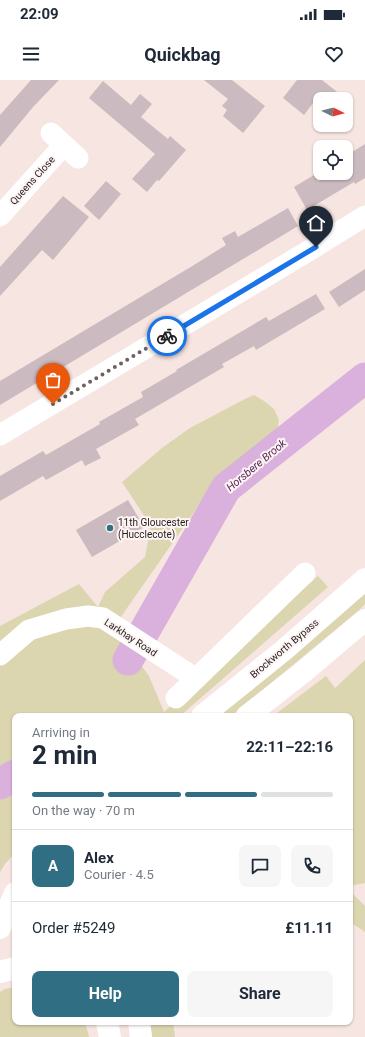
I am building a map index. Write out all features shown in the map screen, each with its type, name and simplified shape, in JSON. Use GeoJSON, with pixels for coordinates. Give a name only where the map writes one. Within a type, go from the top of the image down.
{"type":"FeatureCollection","features":[{"type":"Feature","properties":{"kind":"highway","name":"Brockworth Bypass"},"geometry":{"type":"LineString","coordinates":[[206,713],[284,650],[365,579]]}},
{"type":"Feature","properties":{"kind":"highway"},"geometry":{"type":"LineString","coordinates":[[251,713],[302,673],[365,620]]}},
{"type":"Feature","properties":{"kind":"highway"},"geometry":{"type":"LineString","coordinates":[[0,928],[12,900]]}},
{"type":"Feature","properties":{"kind":"highway"},"geometry":{"type":"LineString","coordinates":[[0,972],[12,969]]}},
{"type":"Feature","properties":{"kind":"highway"},"geometry":{"type":"LineString","coordinates":[[108,1025],[110,1037]]}},
{"type":"Feature","properties":{"kind":"highway"},"geometry":{"type":"LineString","coordinates":[[139,1025],[141,1037]]}},
{"type":"Feature","properties":{"kind":"street","name":"Queens Close"},"geometry":{"type":"LineString","coordinates":[[0,216],[64,145]]}},
{"type":"Feature","properties":{"kind":"street"},"geometry":{"type":"LineString","coordinates":[[0,435],[309,259],[356,222]]}},
{"type":"Feature","properties":{"kind":"street"},"geometry":{"type":"LineString","coordinates":[[176,698],[305,573]]}},
{"type":"Feature","properties":{"kind":"street","name":"Larkhay Road"},"geometry":{"type":"LineString","coordinates":[[0,656],[29,630],[66,619],[88,616],[103,618],[195,678]]}},
{"type":"Feature","properties":{"kind":"shaded area"},"geometry":{"type":"Polygon","coordinates":[[[254,395],[274,409],[279,420],[276,437],[241,467],[208,492],[118,621],[100,611],[149,676],[164,712],[318,576],[328,587],[183,713],[12,713],[12,856],[0,872],[0,626],[79,584],[98,607],[105,592],[145,557],[151,526],[122,482],[162,448],[190,428],[254,395]]]}},
{"type":"Feature","properties":{"kind":"shaded area"},"geometry":{"type":"Polygon","coordinates":[[[365,591],[365,604],[358,611],[235,713],[219,713],[365,591]]]}},
{"type":"Feature","properties":{"kind":"shaded area"},"geometry":{"type":"Polygon","coordinates":[[[365,660],[365,883],[353,885],[353,713],[277,713],[326,676],[335,688],[365,660]]]}},
{"type":"Feature","properties":{"kind":"shaded area"},"geometry":{"type":"Polygon","coordinates":[[[353,894],[365,906],[365,932],[353,924],[353,894]]]}},
{"type":"Feature","properties":{"kind":"shaded area"},"geometry":{"type":"Polygon","coordinates":[[[12,988],[12,1025],[86,1025],[89,1037],[0,1037],[0,992],[12,988]]]}},
{"type":"Feature","properties":{"kind":"shaded area"},"geometry":{"type":"Polygon","coordinates":[[[150,1025],[173,1025],[175,1037],[152,1037],[150,1025]]]}},
{"type":"Feature","properties":{"kind":"building"},"geometry":{"type":"Polygon","coordinates":[[[31,80],[59,80],[33,107],[0,147],[0,115],[31,80]]]}},
{"type":"Feature","properties":{"kind":"building"},"geometry":{"type":"Polygon","coordinates":[[[204,80],[232,80],[265,106],[243,133],[223,116],[227,110],[222,106],[228,99],[204,80]]]}},
{"type":"Feature","properties":{"kind":"building"},"geometry":{"type":"Polygon","coordinates":[[[297,80],[322,80],[337,92],[313,92],[313,103],[304,115],[283,98],[297,80]]]}},
{"type":"Feature","properties":{"kind":"building"},"geometry":{"type":"Polygon","coordinates":[[[103,81],[131,105],[140,94],[152,104],[141,117],[168,139],[170,136],[186,150],[159,181],[157,180],[147,192],[132,179],[155,154],[89,98],[103,81]]]}},
{"type":"Feature","properties":{"kind":"building"},"geometry":{"type":"Polygon","coordinates":[[[365,144],[365,178],[355,184],[354,182],[307,210],[294,187],[313,176],[313,180],[318,181],[353,180],[353,152],[365,144]]]}},
{"type":"Feature","properties":{"kind":"building"},"geometry":{"type":"Polygon","coordinates":[[[106,181],[121,194],[99,220],[84,206],[106,181]]]}},
{"type":"Feature","properties":{"kind":"building"},"geometry":{"type":"Polygon","coordinates":[[[63,196],[89,217],[53,260],[42,250],[0,296],[0,267],[63,196]]]}},
{"type":"Feature","properties":{"kind":"building"},"geometry":{"type":"Polygon","coordinates":[[[288,208],[298,226],[0,405],[0,381],[226,245],[222,238],[235,231],[238,237],[288,208]]]}},
{"type":"Feature","properties":{"kind":"building"},"geometry":{"type":"Polygon","coordinates":[[[365,269],[365,290],[339,307],[329,292],[365,269]]]}},
{"type":"Feature","properties":{"kind":"building"},"geometry":{"type":"Polygon","coordinates":[[[316,294],[325,309],[256,350],[254,346],[222,364],[224,367],[135,419],[139,425],[96,449],[101,458],[85,466],[82,460],[46,480],[43,476],[0,501],[0,476],[43,451],[46,455],[100,424],[99,422],[143,397],[141,392],[266,317],[269,321],[316,294]]]}},
{"type":"Feature","properties":{"kind":"building","name":"11th Gloucester (Hucclecote)"},"geometry":{"type":"Polygon","coordinates":[[[128,500],[144,527],[92,557],[76,530],[128,500]]]}},
{"type":"Feature","properties":{"kind":"waterway","name":"Horsbere Brook"},"geometry":{"type":"LineString","coordinates":[[128,660],[226,488],[365,378]]}},
{"type":"Feature","properties":{"kind":"waterway","name":"Horsbere Brook"},"geometry":{"type":"LineString","coordinates":[[0,784],[12,777]]}},
{"type":"Feature","properties":{"kind":"way so far"},"geometry":{"type":"LineString","coordinates":[[53,404],[167,336]]}},
{"type":"Feature","properties":{"kind":"place","name":"11th Gloucester (Hucclecote)"},"geometry":{"type":"Point","coordinates":[110,528]}},
{"type":"Feature","properties":{"kind":"route"},"geometry":{"type":"LineString","coordinates":[[167,336],[316,247]]}}]}
